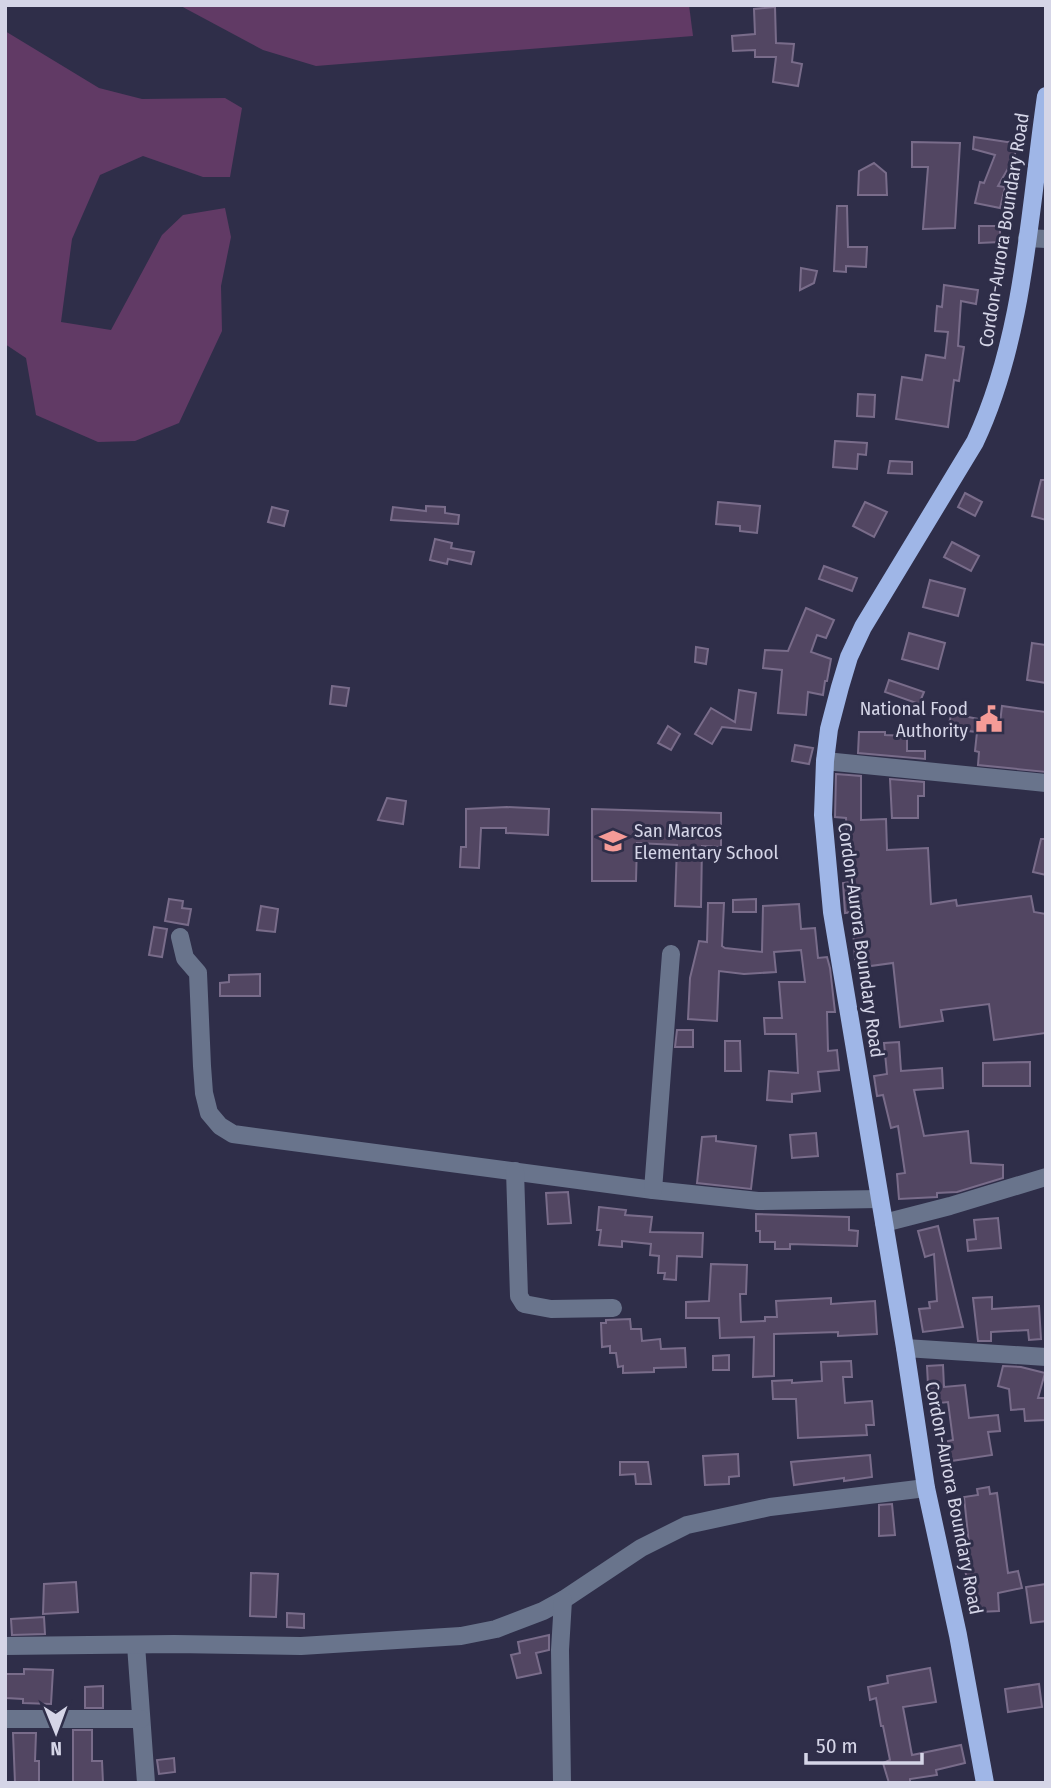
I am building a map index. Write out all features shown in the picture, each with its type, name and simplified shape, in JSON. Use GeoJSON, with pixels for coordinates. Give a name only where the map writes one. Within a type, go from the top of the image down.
{"type":"FeatureCollection","features":[{"type":"Feature","properties":{"kind":"main road","name":"Cordon-Aurora Boundary Road"},"geometry":{"type":"LineString","coordinates":[[985,1783],[958,1635],[926,1488],[832,912],[822,815],[829,729],[849,657],[863,627],[964,462],[988,413],[1006,361],[1040,171],[1046,96]]}},
{"type":"Feature","properties":{"kind":"street"},"geometry":{"type":"LineString","coordinates":[[1027,238],[1046,239]]}},
{"type":"Feature","properties":{"kind":"street"},"geometry":{"type":"LineString","coordinates":[[825,761],[1046,783]]}},
{"type":"Feature","properties":{"kind":"street"},"geometry":{"type":"LineString","coordinates":[[180,937],[185,958],[198,973],[204,1093],[209,1113],[219,1126],[233,1134],[247,1138],[653,1190],[758,1201],[879,1199]]}},
{"type":"Feature","properties":{"kind":"street"},"geometry":{"type":"LineString","coordinates":[[653,1190],[671,954]]}},
{"type":"Feature","properties":{"kind":"street"},"geometry":{"type":"LineString","coordinates":[[515,1171],[519,1296],[524,1304],[551,1308],[613,1308]]}},
{"type":"Feature","properties":{"kind":"street"},"geometry":{"type":"LineString","coordinates":[[884,1223],[1046,1177]]}},
{"type":"Feature","properties":{"kind":"street"},"geometry":{"type":"LineString","coordinates":[[905,1348],[1046,1357]]}},
{"type":"Feature","properties":{"kind":"street"},"geometry":{"type":"LineString","coordinates":[[5,1646],[301,1646],[461,1636],[522,1620],[564,1600],[641,1548],[687,1525],[770,1507],[926,1488]]}},
{"type":"Feature","properties":{"kind":"street"},"geometry":{"type":"LineString","coordinates":[[562,1783],[560,1650],[564,1600]]}},
{"type":"Feature","properties":{"kind":"street"},"geometry":{"type":"LineString","coordinates":[[136,1645],[146,1783]]}},
{"type":"Feature","properties":{"kind":"street"},"geometry":{"type":"LineString","coordinates":[[5,1719],[141,1719]]}},
{"type":"Feature","properties":{"kind":"shaded area"},"geometry":{"type":"Polygon","coordinates":[[[179,5],[689,5],[693,36],[316,66],[263,50],[179,5]]]}},
{"type":"Feature","properties":{"kind":"shaded area"},"geometry":{"type":"Polygon","coordinates":[[[5,31],[99,88],[142,99],[225,98],[242,108],[230,177],[203,177],[143,156],[100,175],[72,239],[61,322],[111,330],[162,235],[183,215],[225,208],[231,237],[221,286],[222,331],[179,423],[135,441],[98,442],[36,415],[26,358],[5,344],[5,31]]]}},
{"type":"Feature","properties":{"kind":"building"},"geometry":{"type":"Polygon","coordinates":[[[775,7],[776,43],[794,44],[792,62],[802,64],[798,86],[773,82],[776,57],[755,57],[755,50],[733,51],[732,36],[755,34],[754,9],[775,7]]]}},
{"type":"Feature","properties":{"kind":"building"},"geometry":{"type":"Polygon","coordinates":[[[974,137],[1018,141],[1014,158],[998,186],[1005,187],[1000,208],[975,203],[980,182],[984,183],[995,155],[973,149],[974,137]]]}},
{"type":"Feature","properties":{"kind":"building"},"geometry":{"type":"Polygon","coordinates":[[[912,142],[960,143],[955,228],[923,229],[928,167],[912,167],[912,142]]]}},
{"type":"Feature","properties":{"kind":"building"},"geometry":{"type":"Polygon","coordinates":[[[874,163],[886,173],[887,195],[858,195],[859,171],[874,163]]]}},
{"type":"Feature","properties":{"kind":"building"},"geometry":{"type":"Polygon","coordinates":[[[837,206],[847,206],[848,247],[867,247],[866,267],[846,266],[846,272],[834,271],[837,206]]]}},
{"type":"Feature","properties":{"kind":"building"},"geometry":{"type":"Polygon","coordinates":[[[979,226],[1000,226],[1000,242],[979,243],[979,226]]]}},
{"type":"Feature","properties":{"kind":"building"},"geometry":{"type":"Polygon","coordinates":[[[801,268],[817,271],[814,283],[800,290],[801,268]]]}},
{"type":"Feature","properties":{"kind":"building"},"geometry":{"type":"Polygon","coordinates":[[[944,285],[978,290],[976,304],[961,301],[958,346],[964,347],[959,381],[954,380],[948,427],[896,419],[902,377],[922,380],[926,355],[945,358],[948,332],[935,331],[937,306],[942,307],[944,285]]]}},
{"type":"Feature","properties":{"kind":"building"},"geometry":{"type":"Polygon","coordinates":[[[858,394],[875,395],[874,417],[857,416],[858,394]]]}},
{"type":"Feature","properties":{"kind":"building"},"geometry":{"type":"Polygon","coordinates":[[[835,441],[867,443],[866,455],[858,454],[857,469],[833,467],[835,441]]]}},
{"type":"Feature","properties":{"kind":"building"},"geometry":{"type":"Polygon","coordinates":[[[890,461],[912,462],[912,474],[888,473],[890,461]]]}},
{"type":"Feature","properties":{"kind":"building"},"geometry":{"type":"Polygon","coordinates":[[[1041,480],[1046,480],[1046,520],[1032,516],[1041,480]]]}},
{"type":"Feature","properties":{"kind":"building"},"geometry":{"type":"Polygon","coordinates":[[[965,493],[982,502],[975,516],[958,507],[965,493]]]}},
{"type":"Feature","properties":{"kind":"building"},"geometry":{"type":"Polygon","coordinates":[[[718,502],[760,506],[757,533],[740,531],[740,526],[716,524],[718,502]]]}},
{"type":"Feature","properties":{"kind":"building"},"geometry":{"type":"Polygon","coordinates":[[[865,502],[887,512],[874,537],[853,526],[865,502]]]}},
{"type":"Feature","properties":{"kind":"building"},"geometry":{"type":"Polygon","coordinates":[[[426,506],[445,507],[445,513],[459,515],[458,524],[391,520],[393,507],[426,511],[426,506]]]}},
{"type":"Feature","properties":{"kind":"building"},"geometry":{"type":"Polygon","coordinates":[[[272,507],[288,511],[284,526],[268,522],[272,507]]]}},
{"type":"Feature","properties":{"kind":"building"},"geometry":{"type":"Polygon","coordinates":[[[435,539],[452,543],[451,548],[474,552],[471,564],[448,559],[447,564],[430,560],[435,539]]]}},
{"type":"Feature","properties":{"kind":"building"},"geometry":{"type":"Polygon","coordinates":[[[952,542],[979,556],[971,571],[944,557],[952,542]]]}},
{"type":"Feature","properties":{"kind":"building"},"geometry":{"type":"Polygon","coordinates":[[[824,566],[857,578],[852,591],[819,579],[824,566]]]}},
{"type":"Feature","properties":{"kind":"building"},"geometry":{"type":"Polygon","coordinates":[[[930,580],[965,589],[958,616],[923,607],[930,580]]]}},
{"type":"Feature","properties":{"kind":"building"},"geometry":{"type":"Polygon","coordinates":[[[806,608],[834,620],[826,638],[817,635],[811,652],[831,659],[827,681],[823,695],[808,692],[806,715],[778,713],[782,670],[763,668],[765,650],[788,651],[806,608]]]}},
{"type":"Feature","properties":{"kind":"building"},"geometry":{"type":"Polygon","coordinates":[[[909,633],[945,643],[938,669],[902,659],[909,633]]]}},
{"type":"Feature","properties":{"kind":"building"},"geometry":{"type":"Polygon","coordinates":[[[1032,643],[1046,645],[1046,683],[1027,680],[1032,643]]]}},
{"type":"Feature","properties":{"kind":"building"},"geometry":{"type":"Polygon","coordinates":[[[696,647],[708,649],[706,664],[695,662],[696,647]]]}},
{"type":"Feature","properties":{"kind":"building"},"geometry":{"type":"Polygon","coordinates":[[[889,680],[924,692],[919,704],[885,692],[889,680]]]}},
{"type":"Feature","properties":{"kind":"building"},"geometry":{"type":"Polygon","coordinates":[[[332,686],[349,688],[346,706],[330,704],[332,686]]]}},
{"type":"Feature","properties":{"kind":"building"},"geometry":{"type":"Polygon","coordinates":[[[739,690],[756,693],[751,730],[722,727],[712,744],[695,734],[711,708],[735,722],[739,690]]]}},
{"type":"Feature","properties":{"kind":"building"},"geometry":{"type":"Polygon","coordinates":[[[953,705],[968,706],[968,717],[1000,723],[1002,706],[1046,712],[1046,772],[978,765],[979,752],[975,751],[977,732],[948,729],[953,705]]]}},
{"type":"Feature","properties":{"kind":"building"},"geometry":{"type":"Polygon","coordinates":[[[668,726],[680,734],[671,750],[658,743],[668,726]]]}},
{"type":"Feature","properties":{"kind":"building"},"geometry":{"type":"Polygon","coordinates":[[[859,732],[885,732],[885,735],[907,736],[907,751],[925,751],[925,759],[858,753],[859,732]]]}},
{"type":"Feature","properties":{"kind":"building"},"geometry":{"type":"Polygon","coordinates":[[[795,745],[813,748],[809,764],[792,761],[795,745]]]}},
{"type":"Feature","properties":{"kind":"building"},"geometry":{"type":"Polygon","coordinates":[[[836,774],[861,776],[861,820],[886,819],[887,850],[928,848],[931,904],[956,900],[957,906],[1031,896],[1034,912],[1046,914],[1046,1033],[994,1040],[989,1004],[941,1010],[943,1021],[900,1027],[893,963],[863,967],[862,958],[855,959],[852,912],[845,913],[843,883],[850,882],[846,818],[835,817],[836,774]]]}},
{"type":"Feature","properties":{"kind":"building"},"geometry":{"type":"Polygon","coordinates":[[[890,779],[924,782],[924,796],[918,796],[918,818],[892,818],[890,779]]]}},
{"type":"Feature","properties":{"kind":"building"},"geometry":{"type":"Polygon","coordinates":[[[387,798],[406,801],[403,824],[378,820],[387,798]]]}},
{"type":"Feature","properties":{"kind":"building"},"geometry":{"type":"Polygon","coordinates":[[[466,809],[549,809],[548,835],[506,833],[506,828],[481,828],[479,868],[460,867],[461,847],[466,847],[466,809]]]}},
{"type":"Feature","properties":{"kind":"building"},"geometry":{"type":"Polygon","coordinates":[[[592,809],[721,813],[721,847],[702,846],[701,907],[675,906],[677,845],[637,843],[636,881],[592,881],[592,809]]]}},
{"type":"Feature","properties":{"kind":"building"},"geometry":{"type":"Polygon","coordinates":[[[1041,839],[1046,839],[1046,875],[1033,872],[1041,839]]]}},
{"type":"Feature","properties":{"kind":"building"},"geometry":{"type":"Polygon","coordinates":[[[169,899],[183,901],[182,908],[191,909],[188,925],[165,921],[169,899]]]}},
{"type":"Feature","properties":{"kind":"building"},"geometry":{"type":"Polygon","coordinates":[[[756,899],[756,912],[733,912],[733,900],[756,899]]]}},
{"type":"Feature","properties":{"kind":"building"},"geometry":{"type":"Polygon","coordinates":[[[708,903],[724,903],[722,946],[725,948],[762,952],[763,906],[799,904],[801,929],[815,928],[818,958],[827,957],[830,968],[835,1012],[827,1012],[828,1051],[837,1050],[839,1070],[818,1072],[820,1091],[792,1094],[792,1102],[767,1100],[769,1071],[798,1073],[796,1034],[765,1034],[764,1018],[782,1018],[779,982],[805,982],[801,950],[774,952],[776,972],[744,974],[719,971],[717,1021],[688,1019],[690,978],[699,941],[707,942],[708,903]]]}},
{"type":"Feature","properties":{"kind":"building"},"geometry":{"type":"Polygon","coordinates":[[[261,906],[278,909],[275,932],[257,930],[261,906]]]}},
{"type":"Feature","properties":{"kind":"building"},"geometry":{"type":"Polygon","coordinates":[[[154,927],[167,929],[162,957],[149,955],[154,927]]]}},
{"type":"Feature","properties":{"kind":"building"},"geometry":{"type":"Polygon","coordinates":[[[260,974],[260,996],[220,996],[220,983],[229,982],[229,975],[260,974]]]}},
{"type":"Feature","properties":{"kind":"building"},"geometry":{"type":"Polygon","coordinates":[[[677,1030],[693,1030],[693,1047],[675,1047],[677,1030]]]}},
{"type":"Feature","properties":{"kind":"building"},"geometry":{"type":"Polygon","coordinates":[[[725,1041],[740,1041],[741,1071],[725,1071],[725,1041]]]}},
{"type":"Feature","properties":{"kind":"building"},"geometry":{"type":"Polygon","coordinates":[[[899,1042],[901,1071],[942,1068],[943,1088],[914,1090],[924,1136],[968,1131],[971,1163],[1003,1165],[1003,1178],[957,1192],[937,1193],[937,1197],[899,1199],[897,1174],[905,1173],[898,1126],[891,1128],[883,1095],[877,1096],[874,1076],[887,1074],[884,1043],[899,1042]]]}},
{"type":"Feature","properties":{"kind":"building"},"geometry":{"type":"Polygon","coordinates":[[[1030,1062],[1030,1086],[983,1086],[983,1063],[1030,1062]]]}},
{"type":"Feature","properties":{"kind":"building"},"geometry":{"type":"Polygon","coordinates":[[[816,1133],[818,1156],[792,1158],[790,1135],[816,1133]]]}},
{"type":"Feature","properties":{"kind":"building"},"geometry":{"type":"Polygon","coordinates":[[[716,1136],[716,1141],[756,1146],[751,1189],[697,1183],[702,1137],[716,1136]]]}},
{"type":"Feature","properties":{"kind":"building"},"geometry":{"type":"Polygon","coordinates":[[[568,1192],[571,1223],[548,1224],[546,1193],[568,1192]]]}},
{"type":"Feature","properties":{"kind":"building"},"geometry":{"type":"Polygon","coordinates":[[[599,1207],[626,1210],[625,1215],[652,1217],[650,1232],[703,1233],[702,1257],[677,1256],[676,1280],[664,1279],[665,1273],[658,1273],[659,1256],[650,1255],[651,1244],[622,1241],[622,1247],[599,1245],[599,1207]]]}},
{"type":"Feature","properties":{"kind":"building"},"geometry":{"type":"Polygon","coordinates":[[[756,1214],[849,1217],[849,1230],[858,1231],[857,1246],[790,1244],[790,1249],[775,1249],[775,1242],[760,1242],[760,1231],[756,1231],[756,1214]]]}},
{"type":"Feature","properties":{"kind":"building"},"geometry":{"type":"Polygon","coordinates":[[[998,1218],[1001,1248],[968,1251],[967,1240],[976,1239],[974,1220],[998,1218]]]}},
{"type":"Feature","properties":{"kind":"building"},"geometry":{"type":"Polygon","coordinates":[[[938,1226],[963,1327],[923,1332],[919,1309],[930,1308],[929,1302],[937,1301],[934,1254],[925,1257],[918,1231],[938,1226]]]}},
{"type":"Feature","properties":{"kind":"building"},"geometry":{"type":"Polygon","coordinates":[[[711,1264],[747,1265],[746,1294],[740,1294],[741,1322],[765,1321],[765,1317],[777,1317],[776,1301],[831,1298],[831,1304],[875,1301],[877,1334],[774,1334],[774,1376],[753,1377],[754,1337],[720,1338],[719,1318],[686,1318],[686,1302],[709,1301],[711,1264]]]}},
{"type":"Feature","properties":{"kind":"building"},"geometry":{"type":"Polygon","coordinates":[[[992,1297],[992,1309],[1039,1306],[1041,1339],[1029,1340],[1028,1330],[991,1332],[991,1341],[978,1341],[973,1298],[992,1297]]]}},
{"type":"Feature","properties":{"kind":"building"},"geometry":{"type":"Polygon","coordinates":[[[630,1319],[631,1329],[641,1329],[642,1341],[660,1339],[661,1349],[685,1348],[686,1367],[623,1373],[623,1366],[618,1367],[616,1353],[610,1353],[610,1346],[602,1347],[601,1323],[606,1323],[606,1320],[630,1319]]]}},
{"type":"Feature","properties":{"kind":"building"},"geometry":{"type":"Polygon","coordinates":[[[729,1355],[729,1370],[713,1370],[713,1356],[729,1355]]]}},
{"type":"Feature","properties":{"kind":"building"},"geometry":{"type":"Polygon","coordinates":[[[851,1361],[852,1377],[843,1377],[845,1403],[872,1401],[874,1425],[866,1425],[867,1435],[798,1438],[796,1399],[773,1399],[772,1381],[822,1381],[821,1362],[851,1361]]]}},
{"type":"Feature","properties":{"kind":"building"},"geometry":{"type":"Polygon","coordinates":[[[943,1365],[944,1387],[965,1385],[969,1418],[998,1415],[1000,1431],[988,1432],[992,1455],[951,1461],[948,1441],[953,1440],[948,1402],[931,1404],[928,1385],[927,1366],[943,1365]]]}},
{"type":"Feature","properties":{"kind":"building"},"geometry":{"type":"Polygon","coordinates":[[[1003,1366],[1045,1373],[1038,1398],[1046,1398],[1046,1420],[1025,1421],[1024,1409],[1011,1410],[1009,1389],[998,1386],[1003,1366]]]}},
{"type":"Feature","properties":{"kind":"building"},"geometry":{"type":"Polygon","coordinates":[[[738,1454],[739,1476],[729,1477],[729,1484],[705,1485],[703,1456],[738,1454]]]}},
{"type":"Feature","properties":{"kind":"building"},"geometry":{"type":"Polygon","coordinates":[[[870,1455],[872,1477],[794,1485],[791,1462],[870,1455]]]}},
{"type":"Feature","properties":{"kind":"building"},"geometry":{"type":"Polygon","coordinates":[[[620,1462],[648,1462],[651,1484],[636,1484],[635,1474],[620,1475],[620,1462]]]}},
{"type":"Feature","properties":{"kind":"building"},"geometry":{"type":"Polygon","coordinates":[[[989,1487],[990,1494],[997,1493],[1008,1573],[1018,1571],[1022,1588],[998,1593],[999,1611],[979,1612],[978,1598],[971,1599],[962,1555],[970,1553],[964,1497],[978,1495],[977,1489],[989,1487]]]}},
{"type":"Feature","properties":{"kind":"building"},"geometry":{"type":"Polygon","coordinates":[[[892,1504],[895,1535],[879,1536],[879,1505],[892,1504]]]}},
{"type":"Feature","properties":{"kind":"building"},"geometry":{"type":"Polygon","coordinates":[[[251,1573],[278,1574],[276,1617],[250,1616],[251,1573]]]}},
{"type":"Feature","properties":{"kind":"building"},"geometry":{"type":"Polygon","coordinates":[[[76,1582],[78,1612],[43,1614],[44,1584],[76,1582]]]}},
{"type":"Feature","properties":{"kind":"building"},"geometry":{"type":"Polygon","coordinates":[[[1046,1584],[1046,1621],[1031,1623],[1026,1587],[1046,1584]]]}},
{"type":"Feature","properties":{"kind":"building"},"geometry":{"type":"Polygon","coordinates":[[[287,1613],[304,1614],[304,1628],[287,1627],[287,1613]]]}},
{"type":"Feature","properties":{"kind":"building"},"geometry":{"type":"Polygon","coordinates":[[[44,1617],[45,1634],[12,1635],[11,1619],[44,1617]]]}},
{"type":"Feature","properties":{"kind":"building"},"geometry":{"type":"Polygon","coordinates":[[[549,1635],[549,1650],[536,1653],[541,1673],[517,1678],[511,1655],[520,1653],[518,1642],[549,1635]]]}},
{"type":"Feature","properties":{"kind":"building"},"geometry":{"type":"Polygon","coordinates":[[[930,1668],[936,1702],[903,1707],[912,1755],[961,1745],[965,1763],[936,1770],[937,1775],[910,1779],[910,1783],[889,1783],[883,1763],[890,1760],[883,1726],[876,1698],[870,1700],[868,1687],[888,1683],[887,1676],[930,1668]]]}},
{"type":"Feature","properties":{"kind":"building"},"geometry":{"type":"Polygon","coordinates":[[[24,1669],[53,1670],[51,1704],[23,1703],[23,1699],[6,1698],[6,1674],[24,1674],[24,1669]]]}},
{"type":"Feature","properties":{"kind":"building"},"geometry":{"type":"Polygon","coordinates":[[[1039,1684],[1042,1707],[1008,1712],[1005,1689],[1039,1684]]]}},
{"type":"Feature","properties":{"kind":"building"},"geometry":{"type":"Polygon","coordinates":[[[103,1686],[103,1708],[85,1708],[85,1687],[103,1686]]]}},
{"type":"Feature","properties":{"kind":"building"},"geometry":{"type":"Polygon","coordinates":[[[73,1730],[92,1730],[92,1761],[102,1761],[103,1783],[73,1783],[73,1730]]]}},
{"type":"Feature","properties":{"kind":"building"},"geometry":{"type":"Polygon","coordinates":[[[13,1733],[36,1733],[35,1761],[39,1761],[39,1783],[15,1783],[13,1733]]]}},
{"type":"Feature","properties":{"kind":"building"},"geometry":{"type":"Polygon","coordinates":[[[174,1758],[175,1772],[159,1774],[157,1760],[174,1758]]]}},
{"type":"Feature","properties":{"kind":"place","name":"National Food Authority"},"geometry":{"type":"Point","coordinates":[989,719]}},
{"type":"Feature","properties":{"kind":"place","name":"San Marcos Elementary School"},"geometry":{"type":"Point","coordinates":[613,841]}}]}
